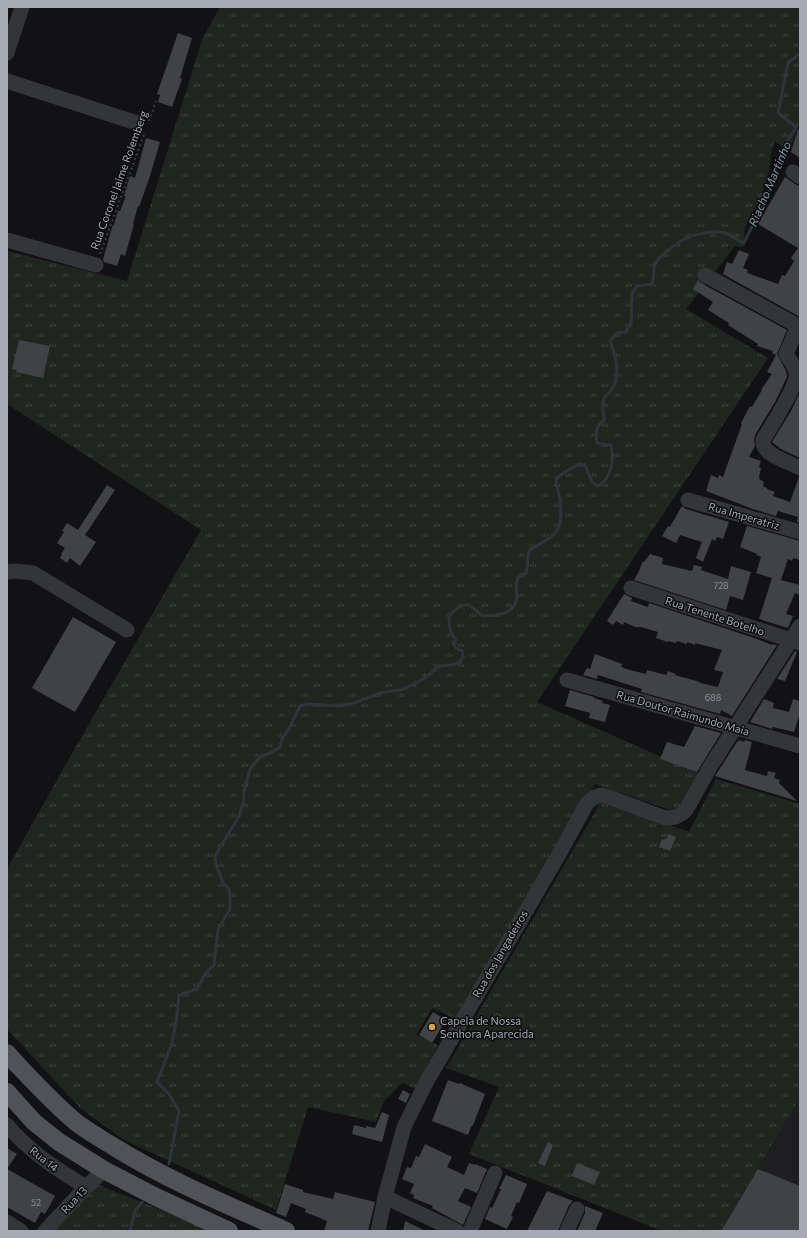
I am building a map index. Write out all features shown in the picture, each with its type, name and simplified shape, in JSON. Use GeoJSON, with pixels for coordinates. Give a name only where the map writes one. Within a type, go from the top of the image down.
{"type":"FeatureCollection","features":[{"type":"Feature","properties":{"kind":"main road"},"geometry":{"type":"LineString","coordinates":[[7,1053],[60,1108],[78,1124],[97,1137],[167,1176],[286,1231]]}},
{"type":"Feature","properties":{"kind":"main road"},"geometry":{"type":"LineString","coordinates":[[7,1092],[34,1122],[59,1142],[104,1170],[156,1197],[227,1230]]}},
{"type":"Feature","properties":{"kind":"street"},"geometry":{"type":"LineString","coordinates":[[7,53],[22,7]]}},
{"type":"Feature","properties":{"kind":"street"},"geometry":{"type":"LineString","coordinates":[[7,81],[143,126]]}},
{"type":"Feature","properties":{"kind":"street"},"geometry":{"type":"LineString","coordinates":[[7,240],[96,265]]}},
{"type":"Feature","properties":{"kind":"street"},"geometry":{"type":"LineString","coordinates":[[705,275],[799,326],[786,354],[794,367],[796,375],[782,409],[762,444],[765,450],[774,456],[800,467]]}},
{"type":"Feature","properties":{"kind":"street","name":"Rua Imperatriz"},"geometry":{"type":"LineString","coordinates":[[688,500],[800,532]]}},
{"type":"Feature","properties":{"kind":"street"},"geometry":{"type":"LineString","coordinates":[[7,572],[16,571],[33,573],[127,630]]}},
{"type":"Feature","properties":{"kind":"street","name":"Rua Tenente Botelho"},"geometry":{"type":"LineString","coordinates":[[631,588],[796,642]]}},
{"type":"Feature","properties":{"kind":"street"},"geometry":{"type":"LineString","coordinates":[[735,728],[796,642],[800,626]]}},
{"type":"Feature","properties":{"kind":"street","name":"Rua Doutor Raimundo Maia"},"geometry":{"type":"LineString","coordinates":[[567,680],[800,746]]}},
{"type":"Feature","properties":{"kind":"street","name":"Rua dos Jangadeiros"},"geometry":{"type":"LineString","coordinates":[[378,1231],[384,1197],[404,1127],[421,1093],[587,803],[595,797],[601,795],[665,818],[680,816],[686,810],[710,767],[735,728]]}},
{"type":"Feature","properties":{"kind":"street","name":"Rua 14"},"geometry":{"type":"LineString","coordinates":[[7,1125],[40,1157],[59,1171],[86,1187]]}},
{"type":"Feature","properties":{"kind":"street","name":"Rua 13"},"geometry":{"type":"LineString","coordinates":[[45,1231],[104,1170]]}},
{"type":"Feature","properties":{"kind":"street"},"geometry":{"type":"LineString","coordinates":[[470,1231],[495,1173]]}},
{"type":"Feature","properties":{"kind":"street"},"geometry":{"type":"LineString","coordinates":[[384,1197],[457,1231]]}},
{"type":"Feature","properties":{"kind":"street"},"geometry":{"type":"LineString","coordinates":[[567,1231],[577,1209]]}},
{"type":"Feature","properties":{"kind":"street"},"geometry":{"type":"LineString","coordinates":[[7,1222],[21,1231]]}},
{"type":"Feature","properties":{"kind":"path","name":"Rua Coronel Jaime Rolemberg"},"geometry":{"type":"LineString","coordinates":[[96,265],[143,126],[156,101]]}},
{"type":"Feature","properties":{"kind":"shaded area"},"geometry":{"type":"Polygon","coordinates":[[[800,1098],[800,1231],[721,1231],[758,1169],[800,1098]]]}},
{"type":"Feature","properties":{"kind":"green space"},"geometry":{"type":"Polygon","coordinates":[[[220,7],[800,7],[800,122],[789,151],[775,142],[772,148],[769,172],[761,197],[745,227],[744,246],[735,246],[686,309],[768,358],[537,702],[700,774],[683,806],[670,810],[595,784],[458,1020],[432,1008],[416,1035],[438,1045],[416,1089],[402,1083],[384,1101],[376,1122],[308,1107],[276,1210],[124,1140],[80,1108],[7,1029],[7,869],[201,530],[7,404],[7,251],[127,281],[203,37],[220,7]]]}},
{"type":"Feature","properties":{"kind":"green space"},"geometry":{"type":"Polygon","coordinates":[[[716,779],[800,804],[800,1098],[721,1231],[662,1231],[469,1154],[499,1087],[446,1068],[602,800],[689,832],[716,779]]]}},
{"type":"Feature","properties":{"kind":"green space"},"geometry":{"type":"Polygon","coordinates":[[[99,1185],[213,1231],[35,1231],[75,1190],[99,1185]]]}},
{"type":"Feature","properties":{"kind":"building"},"geometry":{"type":"Polygon","coordinates":[[[178,33],[192,38],[180,78],[182,79],[172,107],[158,102],[160,95],[157,94],[178,33]]]}},
{"type":"Feature","properties":{"kind":"building"},"geometry":{"type":"Polygon","coordinates":[[[798,129],[800,129],[800,158],[791,152],[798,129]]]}},
{"type":"Feature","properties":{"kind":"building"},"geometry":{"type":"Polygon","coordinates":[[[146,138],[160,142],[150,176],[139,207],[138,206],[125,256],[121,254],[117,266],[104,262],[103,260],[118,211],[120,211],[126,196],[124,196],[130,176],[135,178],[146,138]]]}},
{"type":"Feature","properties":{"kind":"building"},"geometry":{"type":"Polygon","coordinates":[[[785,177],[800,186],[800,317],[723,274],[727,262],[732,264],[739,250],[749,254],[743,268],[748,270],[747,273],[778,284],[782,275],[785,276],[794,261],[791,258],[798,248],[758,224],[785,177]]]}},
{"type":"Feature","properties":{"kind":"building"},"geometry":{"type":"Polygon","coordinates":[[[698,280],[787,330],[777,354],[786,371],[787,377],[775,402],[755,435],[755,446],[749,457],[761,461],[759,467],[761,468],[759,479],[764,482],[763,486],[775,492],[773,496],[790,502],[800,477],[800,523],[797,522],[798,517],[778,511],[776,516],[706,491],[711,475],[718,478],[719,475],[723,477],[742,424],[741,423],[750,406],[752,407],[772,374],[767,372],[776,355],[772,353],[773,351],[757,346],[758,344],[708,310],[713,302],[693,289],[698,280]]]}},
{"type":"Feature","properties":{"kind":"building"},"geometry":{"type":"Polygon","coordinates":[[[19,340],[50,346],[43,378],[16,372],[17,370],[12,369],[19,340]]]}},
{"type":"Feature","properties":{"kind":"building"},"geometry":{"type":"Polygon","coordinates":[[[800,392],[800,458],[781,449],[772,442],[791,411],[800,392]]]}},
{"type":"Feature","properties":{"kind":"building"},"geometry":{"type":"Polygon","coordinates":[[[107,485],[115,490],[85,535],[96,542],[80,566],[70,558],[67,563],[60,558],[65,548],[57,543],[64,532],[62,531],[67,523],[78,530],[107,485]]]}},
{"type":"Feature","properties":{"kind":"building"},"geometry":{"type":"Polygon","coordinates":[[[682,506],[686,509],[729,522],[723,539],[717,537],[715,541],[712,539],[703,562],[696,558],[702,542],[680,535],[676,543],[662,536],[668,526],[670,527],[682,506]]]}},
{"type":"Feature","properties":{"kind":"building"},"geometry":{"type":"Polygon","coordinates":[[[747,526],[800,541],[800,560],[793,558],[792,561],[788,559],[781,580],[800,585],[800,595],[795,593],[786,614],[793,616],[788,628],[759,619],[772,578],[756,573],[761,557],[740,547],[747,526]]]}},
{"type":"Feature","properties":{"kind":"building"},"geometry":{"type":"Polygon","coordinates":[[[650,554],[663,558],[662,564],[692,571],[694,565],[702,567],[701,570],[728,579],[731,566],[751,572],[743,600],[730,596],[726,610],[634,580],[643,561],[644,562],[650,554]]]}},
{"type":"Feature","properties":{"kind":"building"},"geometry":{"type":"Polygon","coordinates":[[[624,594],[632,598],[631,601],[648,607],[649,603],[772,645],[777,645],[732,716],[721,710],[720,714],[641,692],[642,689],[598,675],[597,679],[583,675],[587,668],[590,669],[595,654],[622,664],[621,667],[630,670],[646,674],[647,670],[666,675],[668,671],[676,674],[675,675],[700,683],[718,687],[723,672],[714,670],[722,650],[695,643],[695,645],[687,642],[687,644],[677,641],[676,643],[668,642],[656,638],[658,632],[641,627],[635,627],[624,622],[623,625],[616,621],[613,625],[607,621],[624,594]]]}},
{"type":"Feature","properties":{"kind":"building"},"geometry":{"type":"Polygon","coordinates":[[[73,617],[116,642],[75,712],[32,688],[73,617]]]}},
{"type":"Feature","properties":{"kind":"building"},"geometry":{"type":"Polygon","coordinates":[[[795,651],[797,652],[785,681],[777,679],[795,651]]]}},
{"type":"Feature","properties":{"kind":"building"},"geometry":{"type":"Polygon","coordinates":[[[570,690],[594,697],[603,701],[602,703],[610,705],[605,722],[589,718],[590,713],[565,706],[570,690]]]}},
{"type":"Feature","properties":{"kind":"building"},"geometry":{"type":"Polygon","coordinates":[[[764,699],[774,703],[773,708],[789,712],[793,699],[800,701],[800,713],[794,732],[773,727],[772,729],[750,722],[764,699]]]}},
{"type":"Feature","properties":{"kind":"building"},"geometry":{"type":"Polygon","coordinates":[[[695,726],[721,733],[697,772],[660,759],[667,742],[684,747],[695,726]]]}},
{"type":"Feature","properties":{"kind":"building"},"geometry":{"type":"Polygon","coordinates":[[[739,740],[744,742],[745,740],[752,742],[745,770],[767,776],[768,771],[776,773],[774,778],[780,780],[779,783],[797,801],[715,776],[739,740]]]}},
{"type":"Feature","properties":{"kind":"building"},"geometry":{"type":"Polygon","coordinates":[[[669,834],[676,837],[670,851],[659,847],[662,839],[667,839],[669,834]]]}},
{"type":"Feature","properties":{"kind":"building"},"geometry":{"type":"Polygon","coordinates":[[[433,1012],[446,1020],[432,1043],[419,1035],[433,1012]]]}},
{"type":"Feature","properties":{"kind":"building"},"geometry":{"type":"Polygon","coordinates":[[[448,1080],[462,1084],[485,1094],[468,1135],[432,1121],[448,1080]]]}},
{"type":"Feature","properties":{"kind":"building"},"geometry":{"type":"Polygon","coordinates":[[[403,1090],[410,1094],[406,1103],[398,1099],[403,1090]]]}},
{"type":"Feature","properties":{"kind":"building"},"geometry":{"type":"Polygon","coordinates":[[[382,1112],[389,1115],[382,1142],[352,1134],[354,1125],[366,1128],[366,1126],[375,1128],[382,1112]]]}},
{"type":"Feature","properties":{"kind":"building"},"geometry":{"type":"Polygon","coordinates":[[[548,1142],[553,1145],[545,1166],[538,1163],[548,1142]]]}},
{"type":"Feature","properties":{"kind":"building"},"geometry":{"type":"Polygon","coordinates":[[[425,1144],[452,1157],[447,1167],[464,1175],[469,1163],[487,1169],[477,1193],[465,1188],[458,1201],[471,1207],[463,1225],[432,1208],[433,1206],[413,1198],[414,1195],[410,1193],[414,1184],[402,1179],[407,1167],[411,1168],[416,1156],[419,1157],[425,1144]]]}},
{"type":"Feature","properties":{"kind":"building"},"geometry":{"type":"Polygon","coordinates":[[[7,1148],[17,1154],[7,1169],[7,1148]]]}},
{"type":"Feature","properties":{"kind":"building"},"geometry":{"type":"Polygon","coordinates":[[[577,1163],[600,1172],[594,1185],[572,1176],[577,1163]]]}},
{"type":"Feature","properties":{"kind":"building"},"geometry":{"type":"Polygon","coordinates":[[[7,1169],[55,1196],[45,1214],[41,1212],[35,1223],[7,1207],[7,1169]]]}},
{"type":"Feature","properties":{"kind":"building"},"geometry":{"type":"Polygon","coordinates":[[[758,1169],[800,1186],[800,1231],[721,1231],[758,1169]]]}},
{"type":"Feature","properties":{"kind":"building"},"geometry":{"type":"Polygon","coordinates":[[[506,1175],[527,1184],[519,1203],[517,1202],[511,1216],[513,1217],[507,1229],[485,1219],[490,1207],[492,1208],[506,1175]]]}},
{"type":"Feature","properties":{"kind":"building"},"geometry":{"type":"Polygon","coordinates":[[[285,1184],[303,1190],[303,1192],[333,1199],[335,1192],[375,1202],[368,1231],[324,1231],[327,1221],[305,1212],[306,1209],[291,1203],[286,1217],[276,1213],[285,1184]]]}},
{"type":"Feature","properties":{"kind":"building"},"geometry":{"type":"Polygon","coordinates":[[[547,1191],[573,1201],[569,1205],[558,1231],[527,1231],[547,1191]]]}},
{"type":"Feature","properties":{"kind":"building"},"geometry":{"type":"Polygon","coordinates":[[[585,1206],[603,1213],[595,1231],[577,1231],[585,1213],[585,1206]]]}},
{"type":"Feature","properties":{"kind":"building"},"geometry":{"type":"Polygon","coordinates":[[[405,1221],[426,1231],[403,1231],[405,1221]]]}},
{"type":"Feature","properties":{"kind":"waterway","name":"Riacho Martinho"},"geometry":{"type":"LineString","coordinates":[[169,1164],[179,1111],[169,1094],[157,1082],[172,1043],[179,995],[197,989],[205,974],[214,965],[218,930],[230,910],[229,889],[223,883],[216,864],[215,856],[239,816],[250,769],[260,757],[273,752],[280,747],[282,739],[289,729],[300,706],[309,704],[339,706],[354,703],[380,693],[404,689],[425,678],[439,666],[452,665],[460,662],[463,657],[462,651],[456,648],[453,643],[456,640],[451,631],[449,622],[449,615],[458,608],[469,605],[481,615],[498,615],[509,611],[513,607],[516,603],[517,597],[517,581],[518,578],[526,573],[529,551],[551,536],[559,527],[561,512],[556,479],[563,473],[579,464],[585,465],[592,482],[598,486],[603,483],[611,468],[611,445],[600,444],[597,442],[596,432],[599,425],[604,420],[603,401],[615,384],[617,372],[614,352],[610,341],[617,333],[625,332],[631,324],[632,294],[637,286],[652,284],[655,263],[663,254],[684,239],[708,232],[721,232],[744,243],[772,185],[781,152],[796,127],[778,113],[788,63],[800,54]]}},
{"type":"Feature","properties":{"kind":"waterway"},"geometry":{"type":"LineString","coordinates":[[130,1231],[135,1211],[142,1202]]}},
{"type":"Feature","properties":{"kind":"place","name":"Capela de Nossa Senhora Aparecida"},"geometry":{"type":"Point","coordinates":[432,1027]}}]}
